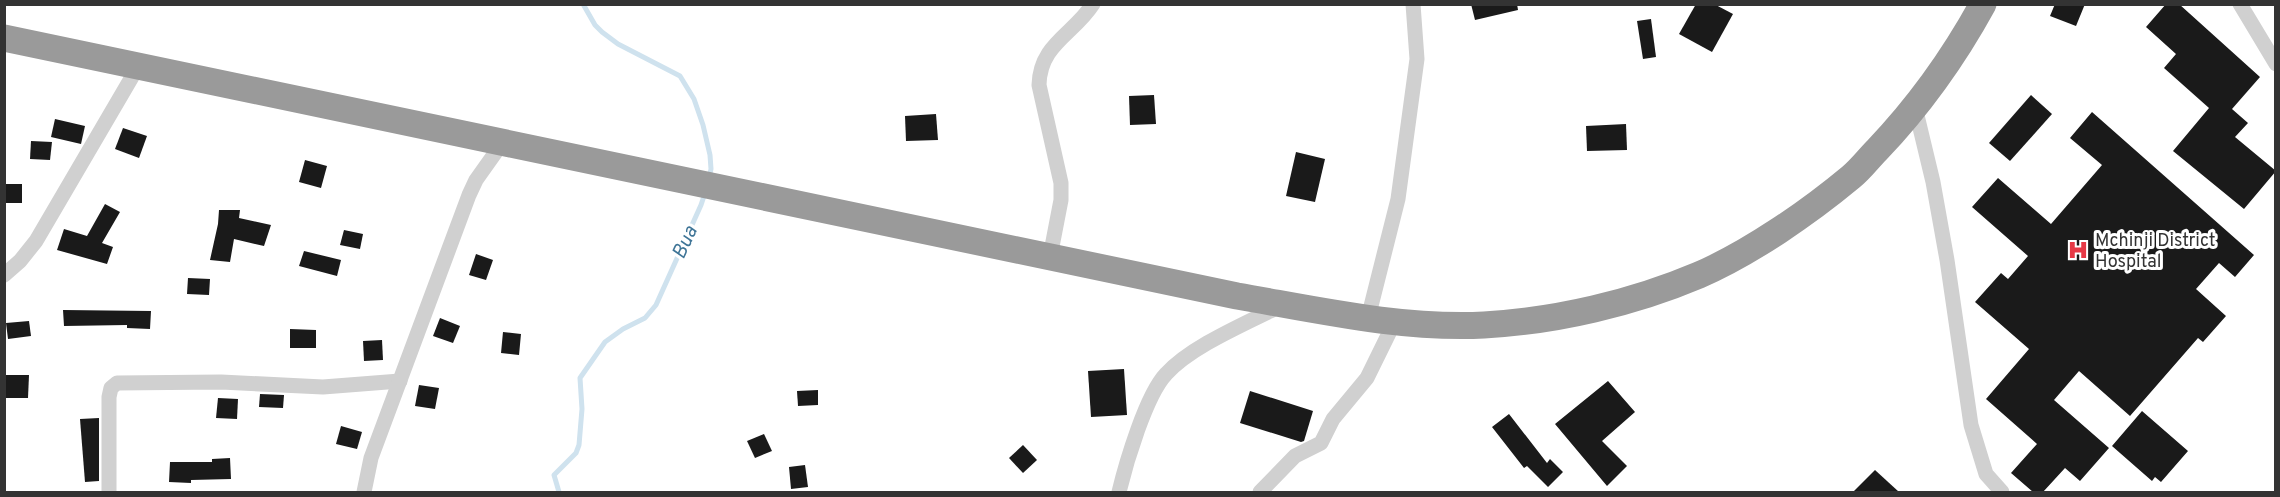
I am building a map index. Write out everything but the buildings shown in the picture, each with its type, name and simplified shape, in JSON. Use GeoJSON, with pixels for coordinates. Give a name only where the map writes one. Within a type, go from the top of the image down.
{"type":"FeatureCollection","features":[{"type":"Feature","properties":{"kind":"highway"},"geometry":{"type":"LineString","coordinates":[[4,38],[1283,304],[1395,321],[1483,325],[1540,319],[1653,292],[1701,274],[1754,246],[1853,176],[1915,107],[1966,36],[1983,4]]}},
{"type":"Feature","properties":{"kind":"street"},"geometry":{"type":"LineString","coordinates":[[1050,257],[1061,200],[1061,183],[1039,85],[1039,72],[1045,56],[1084,17],[1093,4]]}},
{"type":"Feature","properties":{"kind":"street"},"geometry":{"type":"LineString","coordinates":[[1368,318],[1398,199],[1417,58],[1413,4]]}},
{"type":"Feature","properties":{"kind":"street"},"geometry":{"type":"LineString","coordinates":[[2240,4],[2276,64]]}},
{"type":"Feature","properties":{"kind":"street"},"geometry":{"type":"LineString","coordinates":[[4,274],[20,261],[36,241],[139,65]]}},
{"type":"Feature","properties":{"kind":"street"},"geometry":{"type":"LineString","coordinates":[[1915,107],[1933,182],[1945,249],[1971,425],[1986,474],[2002,492]]}},
{"type":"Feature","properties":{"kind":"street"},"geometry":{"type":"LineString","coordinates":[[364,492],[371,458],[469,195],[476,180],[503,142]]}},
{"type":"Feature","properties":{"kind":"street"},"geometry":{"type":"LineString","coordinates":[[1119,492],[1124,470],[1147,406],[1165,374],[1195,351],[1283,304]]}},
{"type":"Feature","properties":{"kind":"street"},"geometry":{"type":"LineString","coordinates":[[1260,492],[1295,456],[1321,443],[1333,419],[1367,378],[1395,321]]}},
{"type":"Feature","properties":{"kind":"street"},"geometry":{"type":"LineString","coordinates":[[109,492],[109,397],[111,388],[117,383],[221,382],[323,387],[400,381]]}},
{"type":"Feature","properties":{"kind":"waterway","name":"Bua"},"geometry":{"type":"LineString","coordinates":[[583,4],[595,25],[618,44],[680,76],[694,99],[703,125],[710,155],[709,178]]}},
{"type":"Feature","properties":{"kind":"waterway","name":"Bua"},"geometry":{"type":"LineString","coordinates":[[559,492],[554,475],[576,453],[579,445],[582,409],[580,378],[605,342],[623,329],[645,318],[656,305],[705,193]]}},
{"type":"Feature","properties":{"kind":"place","name":"Mchinji District Hospital"},"geometry":{"type":"Point","coordinates":[2078,250]}}]}
